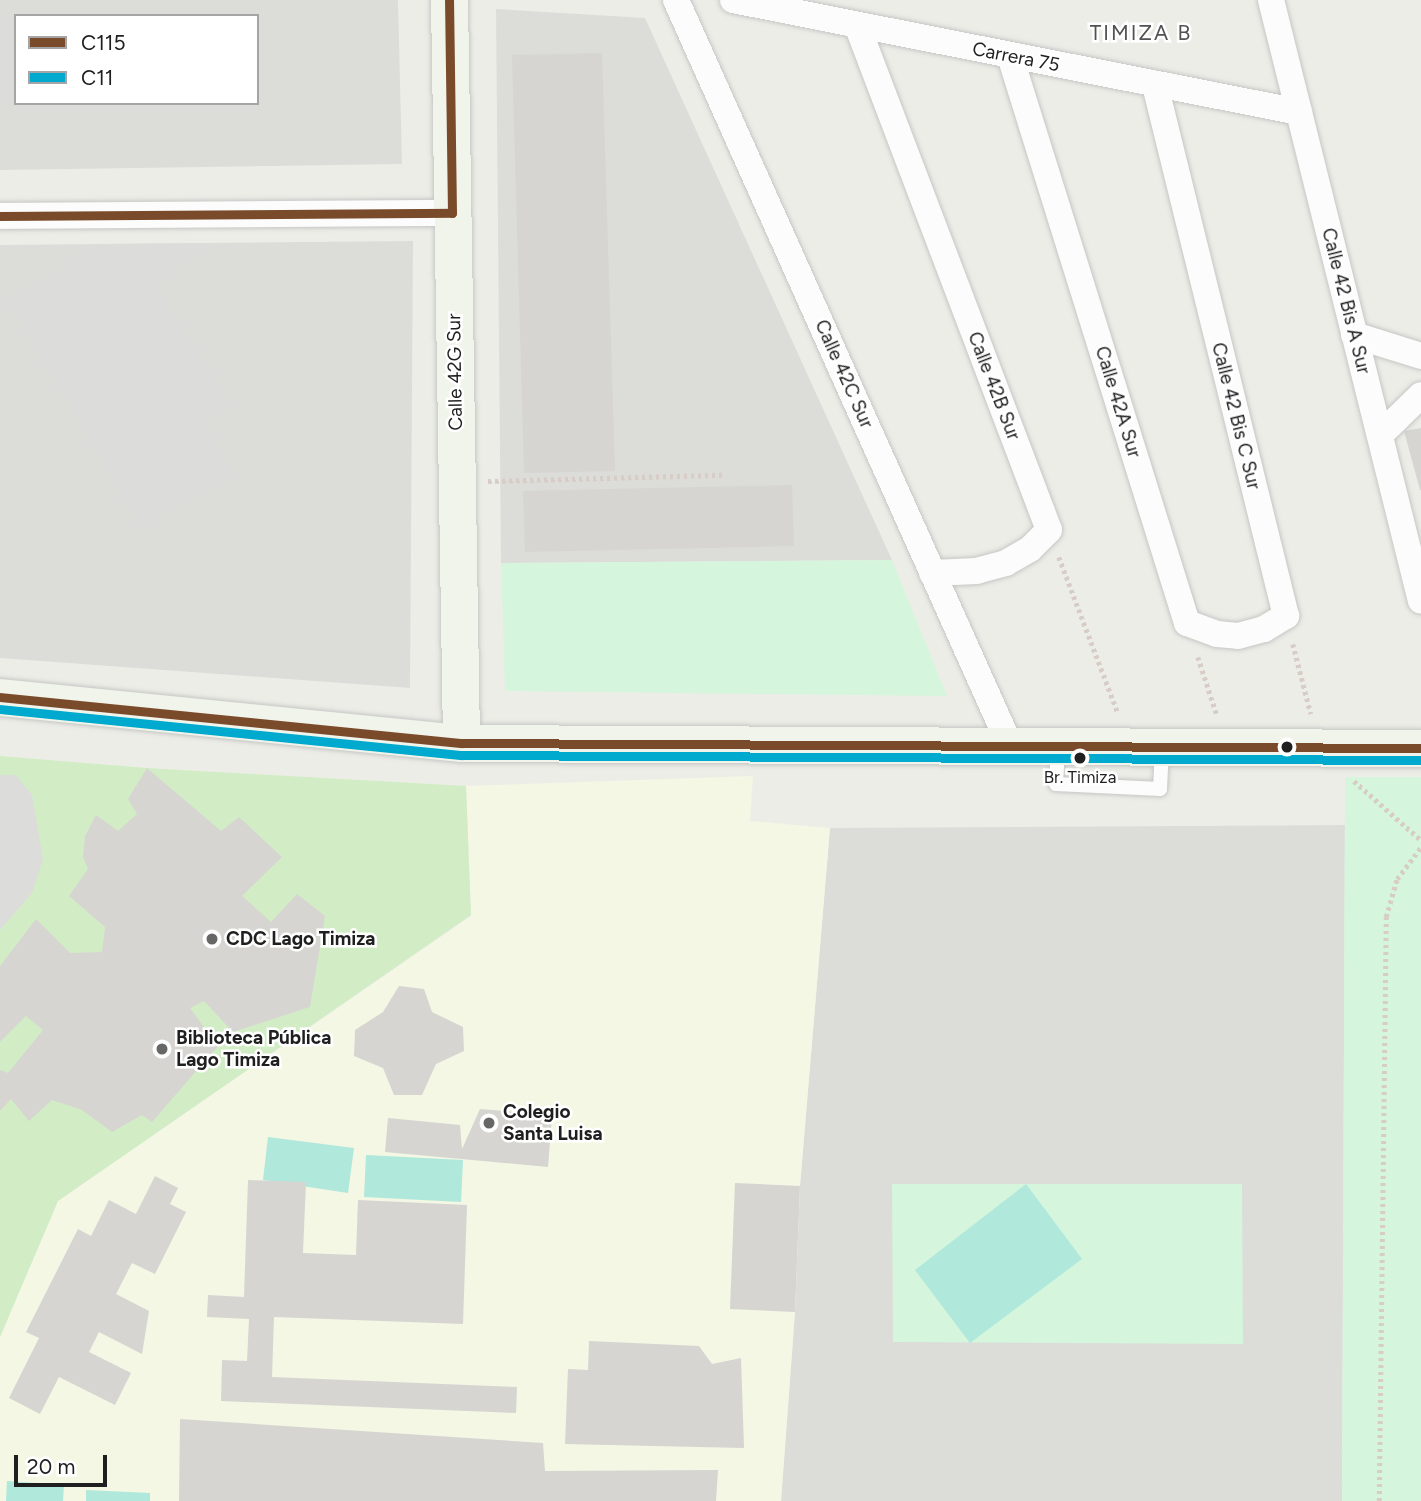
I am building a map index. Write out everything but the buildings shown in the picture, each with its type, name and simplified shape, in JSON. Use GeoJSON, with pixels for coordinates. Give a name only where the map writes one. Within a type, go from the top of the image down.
{"type":"FeatureCollection","features":[{"type":"Feature","properties":{"kind":"street","name":"Calle 42G Sur"},"geometry":{"type":"LineString","coordinates":[[449,0],[461,743]]}},
{"type":"Feature","properties":{"kind":"street","name":"Calle 42C Sur"},"geometry":{"type":"LineString","coordinates":[[677,0],[1011,748]]}},
{"type":"Feature","properties":{"kind":"street","name":"Carrera 75"},"geometry":{"type":"LineString","coordinates":[[733,0],[1155,85],[1299,111]]}},
{"type":"Feature","properties":{"kind":"street","name":"Calle 42 Bis A Sur"},"geometry":{"type":"LineString","coordinates":[[1270,0],[1421,601]]}},
{"type":"Feature","properties":{"kind":"street","name":"Calle 42B Sur"},"geometry":{"type":"LineString","coordinates":[[857,25],[1049,530]]}},
{"type":"Feature","properties":{"kind":"street","name":"Calle 42A Sur"},"geometry":{"type":"LineString","coordinates":[[1010,56],[1187,623]]}},
{"type":"Feature","properties":{"kind":"street","name":"Calle 42 Bis C Sur"},"geometry":{"type":"LineString","coordinates":[[1155,85],[1286,616]]}},
{"type":"Feature","properties":{"kind":"street"},"geometry":{"type":"LineString","coordinates":[[0,216],[452,213]]}},
{"type":"Feature","properties":{"kind":"street"},"geometry":{"type":"LineString","coordinates":[[1354,335],[1421,356]]}},
{"type":"Feature","properties":{"kind":"street"},"geometry":{"type":"LineString","coordinates":[[1380,435],[1421,395]]}},
{"type":"Feature","properties":{"kind":"street"},"geometry":{"type":"LineString","coordinates":[[932,573],[977,571],[1006,563],[1030,549],[1049,530]]}},
{"type":"Feature","properties":{"kind":"street"},"geometry":{"type":"LineString","coordinates":[[1187,623],[1217,634],[1238,636],[1264,629],[1286,616]]}},
{"type":"Feature","properties":{"kind":"street"},"geometry":{"type":"LineString","coordinates":[[0,697],[461,743],[1011,748],[1421,748]]}},
{"type":"Feature","properties":{"kind":"lane"},"geometry":{"type":"LineString","coordinates":[[1058,747],[1056,784],[1160,789],[1146,747]]}},
{"type":"Feature","properties":{"kind":"path"},"geometry":{"type":"LineString","coordinates":[[457,482],[725,475]]}},
{"type":"Feature","properties":{"kind":"path"},"geometry":{"type":"LineString","coordinates":[[1049,530],[1146,747]]}},
{"type":"Feature","properties":{"kind":"path"},"geometry":{"type":"LineString","coordinates":[[1286,616],[1320,748]]}},
{"type":"Feature","properties":{"kind":"path"},"geometry":{"type":"LineString","coordinates":[[1187,623],[1228,748]]}},
{"type":"Feature","properties":{"kind":"path"},"geometry":{"type":"LineString","coordinates":[[1352,779],[1421,840]]}},
{"type":"Feature","properties":{"kind":"path"},"geometry":{"type":"LineString","coordinates":[[1379,1501],[1386,917],[1397,879],[1421,847]]}},
{"type":"Feature","properties":{"kind":"shaded area"},"geometry":{"type":"Polygon","coordinates":[[[0,0],[398,0],[402,164],[0,170],[0,0]]]}},
{"type":"Feature","properties":{"kind":"shaded area"},"geometry":{"type":"Polygon","coordinates":[[[496,9],[645,18],[892,560],[501,563],[496,9]]]}},
{"type":"Feature","properties":{"kind":"shaded area"},"geometry":{"type":"Polygon","coordinates":[[[413,241],[410,688],[0,658],[0,245],[413,241]]]}},
{"type":"Feature","properties":{"kind":"shaded area"},"geometry":{"type":"Polygon","coordinates":[[[217,243],[153,281],[230,403],[202,420],[233,472],[140,527],[9,301],[102,244],[217,243]]]}},
{"type":"Feature","properties":{"kind":"shaded area"},"geometry":{"type":"Polygon","coordinates":[[[0,775],[16,775],[32,795],[43,859],[32,893],[0,930],[0,775]]]}},
{"type":"Feature","properties":{"kind":"shaded area","name":"Colegio Santa Luisa"},"geometry":{"type":"Polygon","coordinates":[[[753,776],[750,821],[830,828],[800,1186],[795,1312],[781,1501],[0,1501],[0,1337],[58,1201],[471,916],[466,786],[753,776]]]}},
{"type":"Feature","properties":{"kind":"shaded area"},"geometry":{"type":"Polygon","coordinates":[[[1345,825],[1342,1501],[781,1501],[795,1312],[800,1186],[830,828],[1345,825]]]}},
{"type":"Feature","properties":{"kind":"shaded area"},"geometry":{"type":"Polygon","coordinates":[[[268,1137],[354,1148],[348,1193],[263,1180],[268,1137]]]}},
{"type":"Feature","properties":{"kind":"shaded area"},"geometry":{"type":"Polygon","coordinates":[[[366,1155],[463,1160],[461,1202],[364,1197],[366,1155]]]}},
{"type":"Feature","properties":{"kind":"shaded area"},"geometry":{"type":"Polygon","coordinates":[[[1026,1184],[1082,1259],[970,1343],[915,1270],[1026,1184]]]}},
{"type":"Feature","properties":{"kind":"shaded area"},"geometry":{"type":"Polygon","coordinates":[[[7,1481],[64,1485],[63,1501],[6,1501],[7,1481]]]}},
{"type":"Feature","properties":{"kind":"shaded area"},"geometry":{"type":"Polygon","coordinates":[[[86,1490],[150,1493],[150,1501],[86,1501],[86,1490]]]}},
{"type":"Feature","properties":{"kind":"green space"},"geometry":{"type":"Polygon","coordinates":[[[892,560],[947,696],[505,691],[501,563],[892,560]]]}},
{"type":"Feature","properties":{"kind":"green space"},"geometry":{"type":"Polygon","coordinates":[[[0,756],[147,768],[466,786],[471,915],[58,1201],[0,1337],[0,756]]]}},
{"type":"Feature","properties":{"kind":"green space"},"geometry":{"type":"Polygon","coordinates":[[[1345,777],[1421,777],[1421,1501],[1342,1501],[1345,777]]]}},
{"type":"Feature","properties":{"kind":"green space"},"geometry":{"type":"Polygon","coordinates":[[[892,1184],[1242,1184],[1243,1344],[893,1342],[892,1184]]]}},
{"type":"Feature","properties":{"kind":"transit line","name":"C115"},"geometry":{"type":"LineString","coordinates":[[0,216],[452,213],[449,0]]}},
{"type":"Feature","properties":{"kind":"transit line","name":"C115"},"geometry":{"type":"LineString","coordinates":[[0,697],[461,743],[1421,748]]}},
{"type":"Feature","properties":{"kind":"transit line","name":"C11"},"geometry":{"type":"LineString","coordinates":[[0,709],[461,755],[1421,760]]}},
{"type":"Feature","properties":{"kind":"place","name":"Br. Timiza"},"geometry":{"type":"Point","coordinates":[1080,758]}},
{"type":"Feature","properties":{"kind":"place","name":"CDC Lago Timiza"},"geometry":{"type":"Point","coordinates":[212,939]}},
{"type":"Feature","properties":{"kind":"place","name":"Biblioteca Pública Lago Timiza"},"geometry":{"type":"Point","coordinates":[162,1049]}},
{"type":"Feature","properties":{"kind":"place","name":"Colegio Santa Luisa"},"geometry":{"type":"Point","coordinates":[489,1123]}},
{"type":"Feature","properties":{"kind":"district","name":"TIMIZA B"},"geometry":{"type":"Point","coordinates":[1141,33]}}]}
